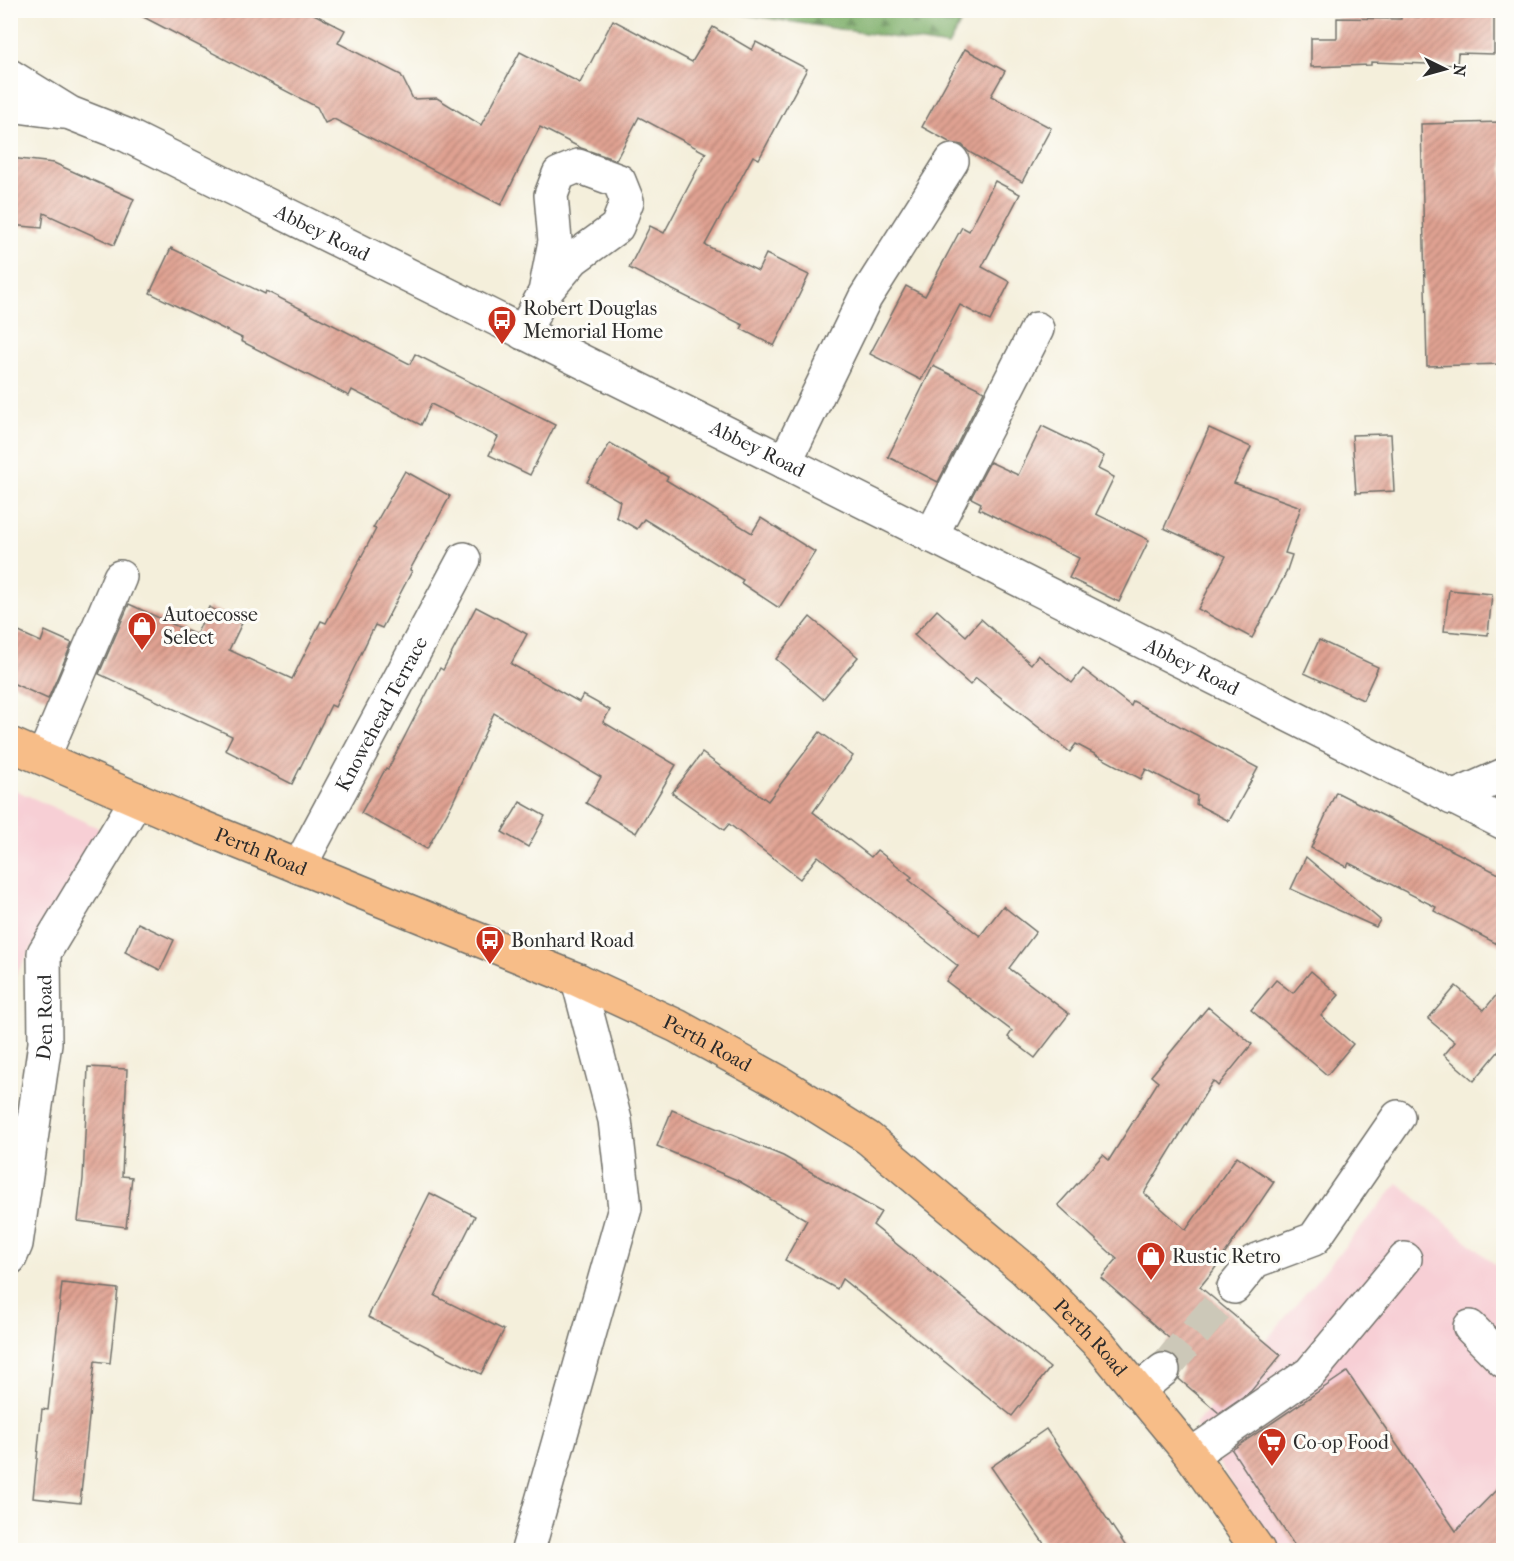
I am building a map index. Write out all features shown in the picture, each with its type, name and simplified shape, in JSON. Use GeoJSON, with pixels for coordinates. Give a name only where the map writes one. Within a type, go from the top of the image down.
{"type":"FeatureCollection","features":[{"type":"Feature","properties":{"kind":"main road","name":"Perth Road"},"geometry":{"type":"LineString","coordinates":[[10,744],[299,867],[578,980],[677,1026],[777,1081],[868,1138],[1024,1269],[1101,1346],[1191,1455],[1258,1551]]}},
{"type":"Feature","properties":{"kind":"street","name":"Abbey Road"},"geometry":{"type":"LineString","coordinates":[[10,76],[70,113],[126,135],[785,462],[1503,823]]}},
{"type":"Feature","properties":{"kind":"street"},"geometry":{"type":"LineString","coordinates":[[10,105],[70,113]]}},
{"type":"Feature","properties":{"kind":"street"},"geometry":{"type":"LineString","coordinates":[[785,462],[865,298],[952,161]]}},
{"type":"Feature","properties":{"kind":"street"},"geometry":{"type":"LineString","coordinates":[[523,333],[545,292]]}},
{"type":"Feature","properties":{"kind":"street"},"geometry":{"type":"LineString","coordinates":[[931,536],[1037,329]]}},
{"type":"Feature","properties":{"kind":"street","name":"Knowehead Terrace"},"geometry":{"type":"LineString","coordinates":[[299,867],[464,559]]}},
{"type":"Feature","properties":{"kind":"street"},"geometry":{"type":"LineString","coordinates":[[43,758],[120,577]]}},
{"type":"Feature","properties":{"kind":"street"},"geometry":{"type":"LineString","coordinates":[[1452,798],[1503,775]]}},
{"type":"Feature","properties":{"kind":"street","name":"Den Road"},"geometry":{"type":"LineString","coordinates":[[10,1258],[16,1244],[45,1043],[44,953],[137,799]]}},
{"type":"Feature","properties":{"kind":"street"},"geometry":{"type":"LineString","coordinates":[[529,1546],[625,1208],[615,1120],[578,980]]}},
{"type":"Feature","properties":{"kind":"street"},"geometry":{"type":"LineString","coordinates":[[1234,1287],[1255,1261],[1314,1239],[1398,1118]]}},
{"type":"Feature","properties":{"kind":"street"},"geometry":{"type":"LineString","coordinates":[[1191,1455],[1310,1373],[1405,1259]]}},
{"type":"Feature","properties":{"kind":"street"},"geometry":{"type":"LineString","coordinates":[[1470,1327],[1503,1361]]}},
{"type":"Feature","properties":{"kind":"street"},"geometry":{"type":"LineString","coordinates":[[1137,1390],[1163,1370]]}},
{"type":"Feature","properties":{"kind":"shaded area"},"geometry":{"type":"Polygon","coordinates":[[[11,788],[101,829],[11,983],[11,788]]]}},
{"type":"Feature","properties":{"kind":"shaded area"},"geometry":{"type":"Polygon","coordinates":[[[1398,1183],[1503,1271],[1503,1550],[1273,1550],[1195,1425],[1398,1183]]]}},
{"type":"Feature","properties":{"kind":"green space"},"geometry":{"type":"Polygon","coordinates":[[[722,11],[953,11],[961,22],[948,46],[722,11]]]}},
{"type":"Feature","properties":{"kind":"building"},"geometry":{"type":"Polygon","coordinates":[[[130,10],[306,10],[345,30],[338,43],[401,75],[413,99],[437,98],[481,125],[520,52],[580,83],[613,20],[692,62],[713,27],[752,50],[756,42],[807,69],[759,159],[753,156],[705,245],[758,271],[766,254],[809,275],[774,346],[741,329],[743,325],[629,268],[650,226],[664,233],[706,153],[639,117],[616,160],[581,148],[540,127],[501,205],[334,119],[325,123],[317,107],[130,10]]]}},
{"type":"Feature","properties":{"kind":"building"},"geometry":{"type":"Polygon","coordinates":[[[1421,10],[1494,11],[1494,54],[1458,53],[1457,65],[1371,62],[1371,65],[1311,67],[1311,38],[1337,38],[1337,18],[1401,19],[1401,16],[1421,17],[1421,10]]]}},
{"type":"Feature","properties":{"kind":"building"},"geometry":{"type":"Polygon","coordinates":[[[965,49],[1005,71],[991,96],[1051,128],[1022,182],[969,152],[962,145],[951,143],[922,127],[965,49]]]}},
{"type":"Feature","properties":{"kind":"building"},"geometry":{"type":"Polygon","coordinates":[[[1503,122],[1503,364],[1427,366],[1421,124],[1503,122]]]}},
{"type":"Feature","properties":{"kind":"building"},"geometry":{"type":"Polygon","coordinates":[[[10,158],[54,163],[134,199],[114,245],[44,213],[42,228],[10,225],[10,158]]]}},
{"type":"Feature","properties":{"kind":"building"},"geometry":{"type":"Polygon","coordinates":[[[995,181],[1020,194],[982,267],[1010,282],[990,321],[960,305],[921,380],[870,354],[906,286],[925,296],[962,227],[969,231],[995,181]]]}},
{"type":"Feature","properties":{"kind":"building"},"geometry":{"type":"Polygon","coordinates":[[[171,248],[265,294],[266,291],[410,364],[415,354],[555,425],[530,475],[489,455],[498,437],[431,404],[421,425],[352,390],[349,396],[241,341],[242,338],[150,293],[171,248]]]}},
{"type":"Feature","properties":{"kind":"building"},"geometry":{"type":"Polygon","coordinates":[[[933,366],[984,391],[938,482],[888,457],[933,366]]]}},
{"type":"Feature","properties":{"kind":"building"},"geometry":{"type":"Polygon","coordinates":[[[1042,426],[1104,456],[1098,469],[1114,477],[1096,514],[1149,540],[1119,602],[1069,578],[1079,558],[979,509],[981,503],[971,498],[990,462],[1018,475],[1042,426]]]}},
{"type":"Feature","properties":{"kind":"building"},"geometry":{"type":"Polygon","coordinates":[[[1209,428],[1251,447],[1234,483],[1301,507],[1285,553],[1292,555],[1286,573],[1252,638],[1198,609],[1226,556],[1164,528],[1209,428]]]}},
{"type":"Feature","properties":{"kind":"building"},"geometry":{"type":"Polygon","coordinates":[[[1391,434],[1394,491],[1356,493],[1352,435],[1391,434]]]}},
{"type":"Feature","properties":{"kind":"building"},"geometry":{"type":"Polygon","coordinates":[[[610,443],[668,477],[666,480],[752,533],[761,518],[815,552],[779,608],[741,583],[743,580],[644,519],[637,529],[616,517],[620,501],[587,482],[610,443]]]}},
{"type":"Feature","properties":{"kind":"building"},"geometry":{"type":"Polygon","coordinates":[[[405,471],[450,496],[382,628],[375,625],[335,707],[331,705],[292,784],[225,750],[232,736],[99,674],[129,604],[196,635],[209,607],[242,623],[229,650],[292,679],[321,621],[326,623],[376,529],[373,528],[405,471]]]}},
{"type":"Feature","properties":{"kind":"building"},"geometry":{"type":"Polygon","coordinates":[[[1449,590],[1492,594],[1488,635],[1444,631],[1449,590]]]}},
{"type":"Feature","properties":{"kind":"building"},"geometry":{"type":"Polygon","coordinates":[[[476,607],[527,634],[511,664],[579,702],[583,695],[610,710],[603,722],[676,765],[636,833],[586,803],[601,777],[494,713],[452,804],[427,849],[361,813],[386,768],[388,769],[440,668],[443,670],[476,607]]]}},
{"type":"Feature","properties":{"kind":"building"},"geometry":{"type":"Polygon","coordinates":[[[937,610],[966,636],[981,619],[1031,664],[1038,655],[1072,683],[1083,669],[1131,706],[1133,701],[1258,768],[1229,821],[1196,804],[1197,796],[1146,769],[1141,779],[1076,744],[1070,752],[976,678],[970,685],[914,635],[937,610]]]}},
{"type":"Feature","properties":{"kind":"building"},"geometry":{"type":"Polygon","coordinates":[[[810,617],[858,657],[823,699],[776,659],[810,617]]]}},
{"type":"Feature","properties":{"kind":"building"},"geometry":{"type":"Polygon","coordinates":[[[10,628],[41,642],[45,631],[72,643],[48,699],[10,682],[10,628]]]}},
{"type":"Feature","properties":{"kind":"building"},"geometry":{"type":"Polygon","coordinates":[[[1319,640],[1378,667],[1363,700],[1304,673],[1319,640]]]}},
{"type":"Feature","properties":{"kind":"building"},"geometry":{"type":"Polygon","coordinates":[[[820,732],[853,756],[813,812],[871,857],[877,850],[912,877],[909,880],[980,936],[1003,906],[1036,932],[1009,968],[1069,1014],[1035,1058],[1008,1037],[1012,1031],[946,981],[958,966],[818,856],[800,879],[729,824],[724,830],[672,793],[702,753],[768,801],[820,732]]]}},
{"type":"Feature","properties":{"kind":"building"},"geometry":{"type":"Polygon","coordinates":[[[1336,792],[1503,876],[1503,947],[1434,911],[1436,907],[1349,863],[1347,867],[1311,848],[1336,792]]]}},
{"type":"Feature","properties":{"kind":"building"},"geometry":{"type":"Polygon","coordinates":[[[520,802],[545,816],[528,847],[502,832],[520,802]]]}},
{"type":"Feature","properties":{"kind":"building"},"geometry":{"type":"Polygon","coordinates":[[[1306,857],[1380,920],[1376,927],[1291,889],[1306,857]]]}},
{"type":"Feature","properties":{"kind":"building"},"geometry":{"type":"Polygon","coordinates":[[[138,923],[174,940],[160,970],[125,952],[138,923]]]}},
{"type":"Feature","properties":{"kind":"building"},"geometry":{"type":"Polygon","coordinates":[[[1311,971],[1339,995],[1321,1016],[1353,1044],[1327,1075],[1251,1010],[1276,980],[1293,993],[1311,971]]]}},
{"type":"Feature","properties":{"kind":"building"},"geometry":{"type":"Polygon","coordinates":[[[1456,986],[1484,1010],[1503,987],[1503,1046],[1474,1081],[1444,1055],[1455,1042],[1428,1019],[1456,986]]]}},
{"type":"Feature","properties":{"kind":"building"},"geometry":{"type":"Polygon","coordinates":[[[1208,1007],[1252,1044],[1218,1086],[1213,1081],[1144,1193],[1186,1230],[1237,1156],[1274,1182],[1200,1287],[1281,1355],[1251,1391],[1219,1413],[1179,1379],[1182,1368],[1177,1358],[1169,1352],[1160,1352],[1170,1339],[1101,1278],[1117,1259],[1058,1205],[1103,1155],[1109,1160],[1158,1082],[1151,1076],[1208,1007]]]}},
{"type":"Feature","properties":{"kind":"building"},"geometry":{"type":"Polygon","coordinates":[[[88,1067],[127,1069],[122,1176],[132,1177],[126,1227],[78,1221],[83,1179],[88,1067]]]}},
{"type":"Feature","properties":{"kind":"building"},"geometry":{"type":"Polygon","coordinates":[[[672,1110],[783,1156],[881,1212],[873,1225],[1050,1368],[1012,1416],[842,1279],[837,1289],[785,1260],[807,1220],[737,1180],[657,1146],[672,1110]]]}},
{"type":"Feature","properties":{"kind":"building"},"geometry":{"type":"Polygon","coordinates":[[[430,1193],[475,1216],[435,1296],[504,1330],[481,1374],[368,1317],[430,1193]]]}},
{"type":"Feature","properties":{"kind":"building"},"geometry":{"type":"Polygon","coordinates":[[[62,1283],[118,1289],[110,1363],[95,1361],[80,1503],[33,1498],[42,1409],[48,1410],[62,1283]]]}},
{"type":"Feature","properties":{"kind":"building"},"geometry":{"type":"Polygon","coordinates":[[[1347,1372],[1456,1531],[1503,1483],[1503,1551],[1298,1551],[1232,1450],[1347,1372]]]}},
{"type":"Feature","properties":{"kind":"building"},"geometry":{"type":"Polygon","coordinates":[[[1046,1429],[1129,1551],[1049,1551],[991,1467],[1046,1429]]]}},
{"type":"Feature","properties":{"kind":"tunnel"},"geometry":{"type":"LineString","coordinates":[[1163,1370],[1234,1287]]}},
{"type":"Feature","properties":{"kind":"place","name":"Robert Douglas Memorial Home"},"geometry":{"type":"Point","coordinates":[502,346]}},
{"type":"Feature","properties":{"kind":"place","name":"Autoecosse Select"},"geometry":{"type":"Point","coordinates":[142,652]}},
{"type":"Feature","properties":{"kind":"place","name":"Bonhard Road"},"geometry":{"type":"Point","coordinates":[490,966]}},
{"type":"Feature","properties":{"kind":"place","name":"Rustic Retro"},"geometry":{"type":"Point","coordinates":[1151,1282]}},
{"type":"Feature","properties":{"kind":"place","name":"Co-op Food"},"geometry":{"type":"Point","coordinates":[1272,1468]}}]}
